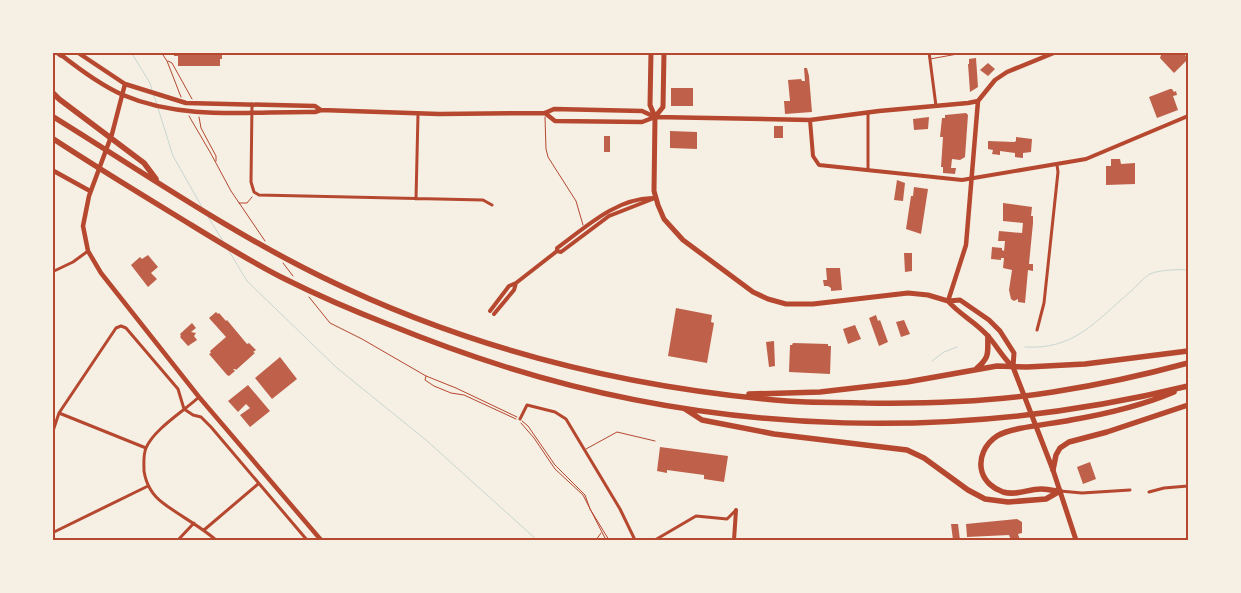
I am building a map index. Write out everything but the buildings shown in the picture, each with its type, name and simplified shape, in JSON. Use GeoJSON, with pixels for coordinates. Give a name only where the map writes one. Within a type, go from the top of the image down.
{"type":"FeatureCollection","features":[{"type":"Feature","properties":{"kind":"highway"},"geometry":{"type":"LineString","coordinates":[[52,92],[144,163],[160,184]]}},
{"type":"Feature","properties":{"kind":"highway"},"geometry":{"type":"LineString","coordinates":[[52,116],[224,223],[280,255],[351,290],[435,326],[573,368],[629,380],[789,401],[901,403],[974,400],[1051,393],[1137,376],[1188,363]]}},
{"type":"Feature","properties":{"kind":"highway"},"geometry":{"type":"LineString","coordinates":[[52,138],[171,213],[283,278],[438,345],[505,367],[596,391],[683,408],[758,418],[898,424],[992,419],[1056,411],[1123,400],[1188,386]]}},
{"type":"Feature","properties":{"kind":"highway"},"geometry":{"type":"LineString","coordinates":[[977,368],[988,356],[988,336]]}},
{"type":"Feature","properties":{"kind":"highway"},"geometry":{"type":"LineString","coordinates":[[729,394],[820,392],[907,382],[977,368],[1085,364],[1188,351]]}},
{"type":"Feature","properties":{"kind":"highway"},"geometry":{"type":"LineString","coordinates":[[1060,492],[1041,489],[1012,493],[992,487],[981,470],[984,450],[991,440],[998,435],[1149,403],[1188,386]]}},
{"type":"Feature","properties":{"kind":"highway"},"geometry":{"type":"LineString","coordinates":[[1053,470],[1056,455],[1060,448],[1069,442],[1107,432],[1188,405]]}},
{"type":"Feature","properties":{"kind":"highway"},"geometry":{"type":"LineString","coordinates":[[683,408],[702,420],[756,431],[907,450],[924,458],[968,490],[985,499],[997,502],[1046,499],[1060,492]]}},
{"type":"Feature","properties":{"kind":"main road"},"geometry":{"type":"LineString","coordinates":[[77,52],[126,84],[189,103],[315,106],[321,110]]}},
{"type":"Feature","properties":{"kind":"main road"},"geometry":{"type":"LineString","coordinates":[[650,52],[650,105],[655,117],[655,198],[664,219],[683,240],[753,292],[786,304],[804,305],[908,293],[948,300],[960,300],[994,324],[1014,353],[1013,367]]}},
{"type":"Feature","properties":{"kind":"main road"},"geometry":{"type":"LineString","coordinates":[[655,117],[663,107],[664,52]]}},
{"type":"Feature","properties":{"kind":"main road"},"geometry":{"type":"LineString","coordinates":[[948,300],[966,244],[978,100],[995,80],[1007,72],[1056,52]]}},
{"type":"Feature","properties":{"kind":"main road"},"geometry":{"type":"LineString","coordinates":[[59,53],[91,77],[122,94],[134,99],[199,113],[315,112],[321,110],[418,113],[545,113],[554,109],[642,111],[655,117]]}},
{"type":"Feature","properties":{"kind":"main road"},"geometry":{"type":"LineString","coordinates":[[126,84],[112,134],[90,191],[83,226],[88,251],[101,273],[199,397],[320,540]]}},
{"type":"Feature","properties":{"kind":"main road"},"geometry":{"type":"LineString","coordinates":[[545,113],[555,121],[642,122],[655,117],[810,120],[978,100]]}},
{"type":"Feature","properties":{"kind":"main road"},"geometry":{"type":"LineString","coordinates":[[52,170],[90,191]]}},
{"type":"Feature","properties":{"kind":"main road"},"geometry":{"type":"LineString","coordinates":[[948,300],[956,311],[988,336],[1003,357],[1013,367],[1053,470],[1076,540]]}},
{"type":"Feature","properties":{"kind":"street"},"geometry":{"type":"LineString","coordinates":[[929,52],[936,106]]}},
{"type":"Feature","properties":{"kind":"street"},"geometry":{"type":"LineString","coordinates":[[252,104],[251,182],[254,192],[259,195],[483,200],[492,205]]}},
{"type":"Feature","properties":{"kind":"street"},"geometry":{"type":"LineString","coordinates":[[416,199],[418,113]]}},
{"type":"Feature","properties":{"kind":"street"},"geometry":{"type":"LineString","coordinates":[[868,114],[868,170]]}},
{"type":"Feature","properties":{"kind":"street"},"geometry":{"type":"LineString","coordinates":[[810,120],[813,156],[816,163],[822,166],[961,180],[1086,159],[1188,116]]}},
{"type":"Feature","properties":{"kind":"street"},"geometry":{"type":"LineString","coordinates":[[1038,330],[1044,303],[1058,172],[1056,165]]}},
{"type":"Feature","properties":{"kind":"street"},"geometry":{"type":"LineString","coordinates":[[492,312],[514,290],[516,283],[557,251],[561,252],[606,212],[620,205],[644,198],[655,198]]}},
{"type":"Feature","properties":{"kind":"street"},"geometry":{"type":"LineString","coordinates":[[52,272],[73,262],[88,251]]}},
{"type":"Feature","properties":{"kind":"street"},"geometry":{"type":"LineString","coordinates":[[52,434],[59,413],[116,328],[121,326],[126,328],[178,389],[184,409],[205,421],[308,540]]}},
{"type":"Feature","properties":{"kind":"street"},"geometry":{"type":"LineString","coordinates":[[199,397],[158,432],[146,448],[144,461],[145,476],[148,486],[162,503],[194,523],[216,540]]}},
{"type":"Feature","properties":{"kind":"street"},"geometry":{"type":"LineString","coordinates":[[520,419],[526,404],[560,414],[567,421],[620,508],[635,540]]}},
{"type":"Feature","properties":{"kind":"street"},"geometry":{"type":"LineString","coordinates":[[59,413],[146,448]]}},
{"type":"Feature","properties":{"kind":"street"},"geometry":{"type":"LineString","coordinates":[[204,530],[258,484]]}},
{"type":"Feature","properties":{"kind":"street"},"geometry":{"type":"LineString","coordinates":[[52,533],[148,486]]}},
{"type":"Feature","properties":{"kind":"street"},"geometry":{"type":"LineString","coordinates":[[1148,492],[1164,488],[1188,486]]}},
{"type":"Feature","properties":{"kind":"street"},"geometry":{"type":"LineString","coordinates":[[1060,492],[1084,493],[1130,490]]}},
{"type":"Feature","properties":{"kind":"street"},"geometry":{"type":"LineString","coordinates":[[655,540],[696,516],[728,519],[736,510]]}},
{"type":"Feature","properties":{"kind":"street"},"geometry":{"type":"LineString","coordinates":[[734,540],[736,510]]}},
{"type":"Feature","properties":{"kind":"street"},"geometry":{"type":"LineString","coordinates":[[178,540],[194,523]]}},
{"type":"Feature","properties":{"kind":"lane"},"geometry":{"type":"LineString","coordinates":[[930,59],[979,52]]}},
{"type":"Feature","properties":{"kind":"lane"},"geometry":{"type":"LineString","coordinates":[[545,113],[548,158],[576,201],[581,221],[586,230]]}},
{"type":"Feature","properties":{"kind":"lane"},"geometry":{"type":"LineString","coordinates":[[584,450],[617,432],[655,441]]}},
{"type":"Feature","properties":{"kind":"path"},"geometry":{"type":"LineString","coordinates":[[161,52],[172,63],[192,98],[189,103]]}},
{"type":"Feature","properties":{"kind":"path"},"geometry":{"type":"LineString","coordinates":[[199,113],[198,119],[201,128],[216,156],[216,162]]}},
{"type":"Feature","properties":{"kind":"path"},"geometry":{"type":"LineString","coordinates":[[239,203],[247,203],[254,192]]}},
{"type":"Feature","properties":{"kind":"path"},"geometry":{"type":"LineString","coordinates":[[426,376],[425,380],[434,386],[451,393],[464,395],[518,420],[534,438],[555,469],[583,496],[606,540]]}},
{"type":"Feature","properties":{"kind":"path"},"geometry":{"type":"LineString","coordinates":[[596,540],[602,532]]}},
{"type":"Feature","properties":{"kind":"waterway"},"geometry":{"type":"LineString","coordinates":[[131,52],[150,83],[152,90]]}},
{"type":"Feature","properties":{"kind":"waterway"},"geometry":{"type":"LineString","coordinates":[[153,94],[157,104]]}},
{"type":"Feature","properties":{"kind":"waterway"},"geometry":{"type":"LineString","coordinates":[[158,108],[173,156],[202,207]]}},
{"type":"Feature","properties":{"kind":"waterway"},"geometry":{"type":"LineString","coordinates":[[208,217],[223,241]]}},
{"type":"Feature","properties":{"kind":"waterway"},"geometry":{"type":"LineString","coordinates":[[229,251],[247,281],[337,368],[426,440],[537,540]]}},
{"type":"Feature","properties":{"kind":"waterway"},"geometry":{"type":"LineString","coordinates":[[1025,347],[1042,347],[1057,344],[1083,332],[1150,274],[1169,270],[1188,270]]}},
{"type":"Feature","properties":{"kind":"waterway"},"geometry":{"type":"LineString","coordinates":[[932,361],[944,352],[957,347]]}}]}
